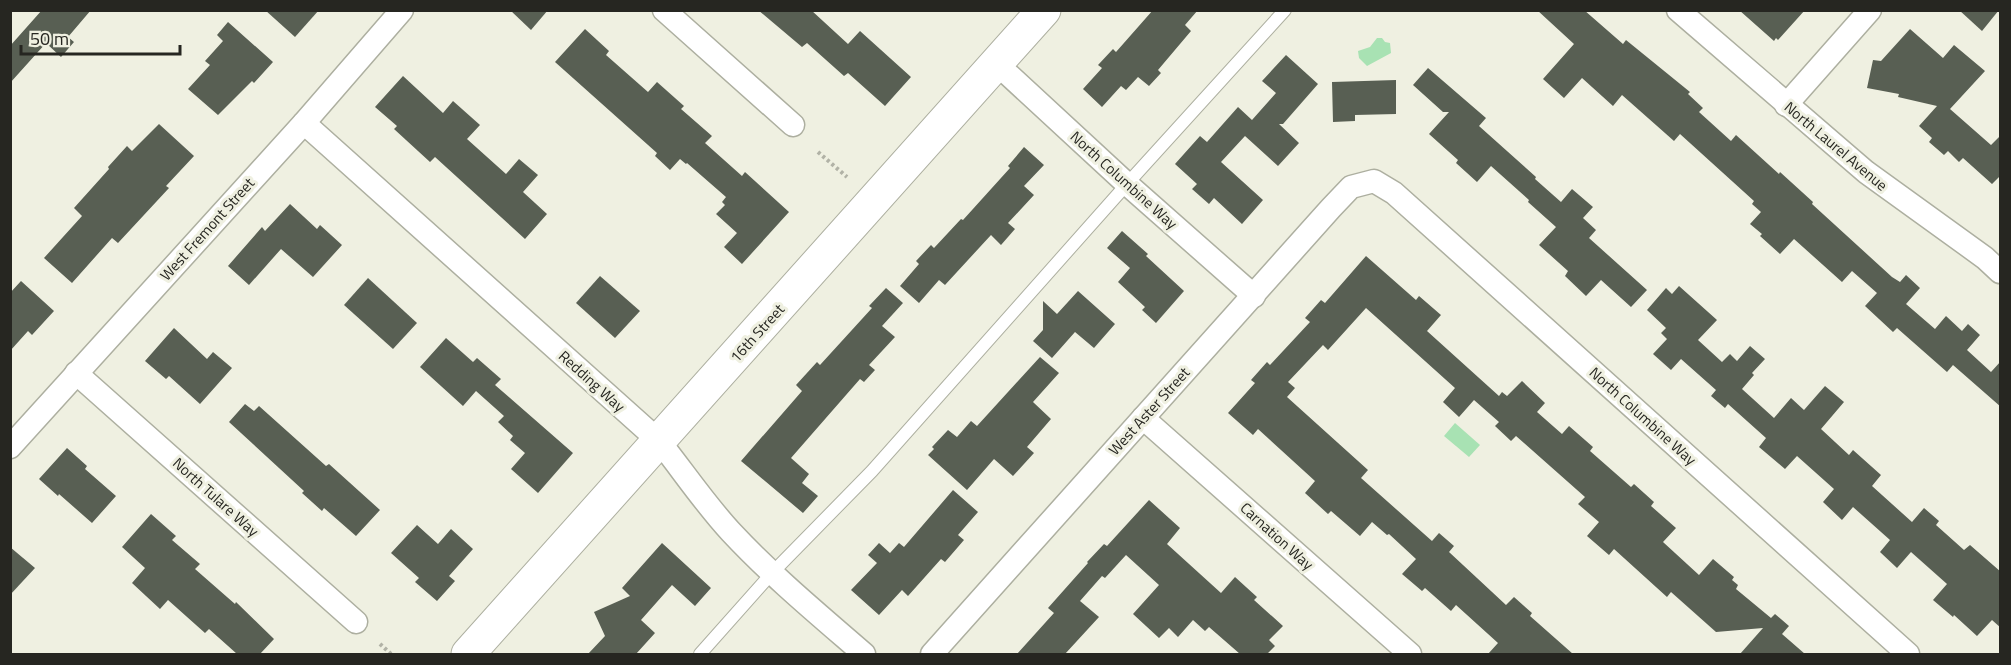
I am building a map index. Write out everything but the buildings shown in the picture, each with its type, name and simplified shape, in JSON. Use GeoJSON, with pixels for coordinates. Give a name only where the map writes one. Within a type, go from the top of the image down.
{"type":"FeatureCollection","features":[{"type":"Feature","properties":{"kind":"main road","name":"16th Street"},"geometry":{"type":"LineString","coordinates":[[468,654],[1044,10]]}},
{"type":"Feature","properties":{"kind":"street","name":"West Fremont Street"},"geometry":{"type":"LineString","coordinates":[[10,447],[304,123],[402,10]]}},
{"type":"Feature","properties":{"kind":"street"},"geometry":{"type":"LineString","coordinates":[[664,10],[793,125]]}},
{"type":"Feature","properties":{"kind":"street","name":"North Laurel Avenue"},"geometry":{"type":"LineString","coordinates":[[1678,10],[1866,172],[2001,272]]}},
{"type":"Feature","properties":{"kind":"street"},"geometry":{"type":"LineString","coordinates":[[1786,105],[1870,10]]}},
{"type":"Feature","properties":{"kind":"street","name":"North Columbine Way"},"geometry":{"type":"LineString","coordinates":[[997,64],[1127,184],[1254,296]]}},
{"type":"Feature","properties":{"kind":"street","name":"Redding Way"},"geometry":{"type":"LineString","coordinates":[[304,123],[659,441],[724,524],[772,573],[864,654]]}},
{"type":"Feature","properties":{"kind":"street","name":"North Columbine Way"},"geometry":{"type":"LineString","coordinates":[[1374,181],[1394,193],[1908,654]]}},
{"type":"Feature","properties":{"kind":"street","name":"West Aster Street"},"geometry":{"type":"LineString","coordinates":[[932,654],[1351,187],[1374,181]]}},
{"type":"Feature","properties":{"kind":"street","name":"North Tulare Way"},"geometry":{"type":"LineString","coordinates":[[76,373],[356,622]]}},
{"type":"Feature","properties":{"kind":"street","name":"Carnation Way"},"geometry":{"type":"LineString","coordinates":[[1143,418],[1410,654]]}},
{"type":"Feature","properties":{"kind":"lane"},"geometry":{"type":"LineString","coordinates":[[700,654],[772,573],[872,471],[1285,10]]}},
{"type":"Feature","properties":{"kind":"path"},"geometry":{"type":"LineString","coordinates":[[818,152],[847,177]]}},
{"type":"Feature","properties":{"kind":"path"},"geometry":{"type":"LineString","coordinates":[[380,644],[391,654]]}},
{"type":"Feature","properties":{"kind":"shaded area"},"geometry":{"type":"Polygon","coordinates":[[[1377,38],[1390,43],[1391,53],[1367,66],[1359,58],[1358,51],[1370,47],[1377,38]]]}},
{"type":"Feature","properties":{"kind":"shaded area"},"geometry":{"type":"Polygon","coordinates":[[[1455,423],[1480,445],[1469,457],[1444,436],[1455,423]]]}}]}
